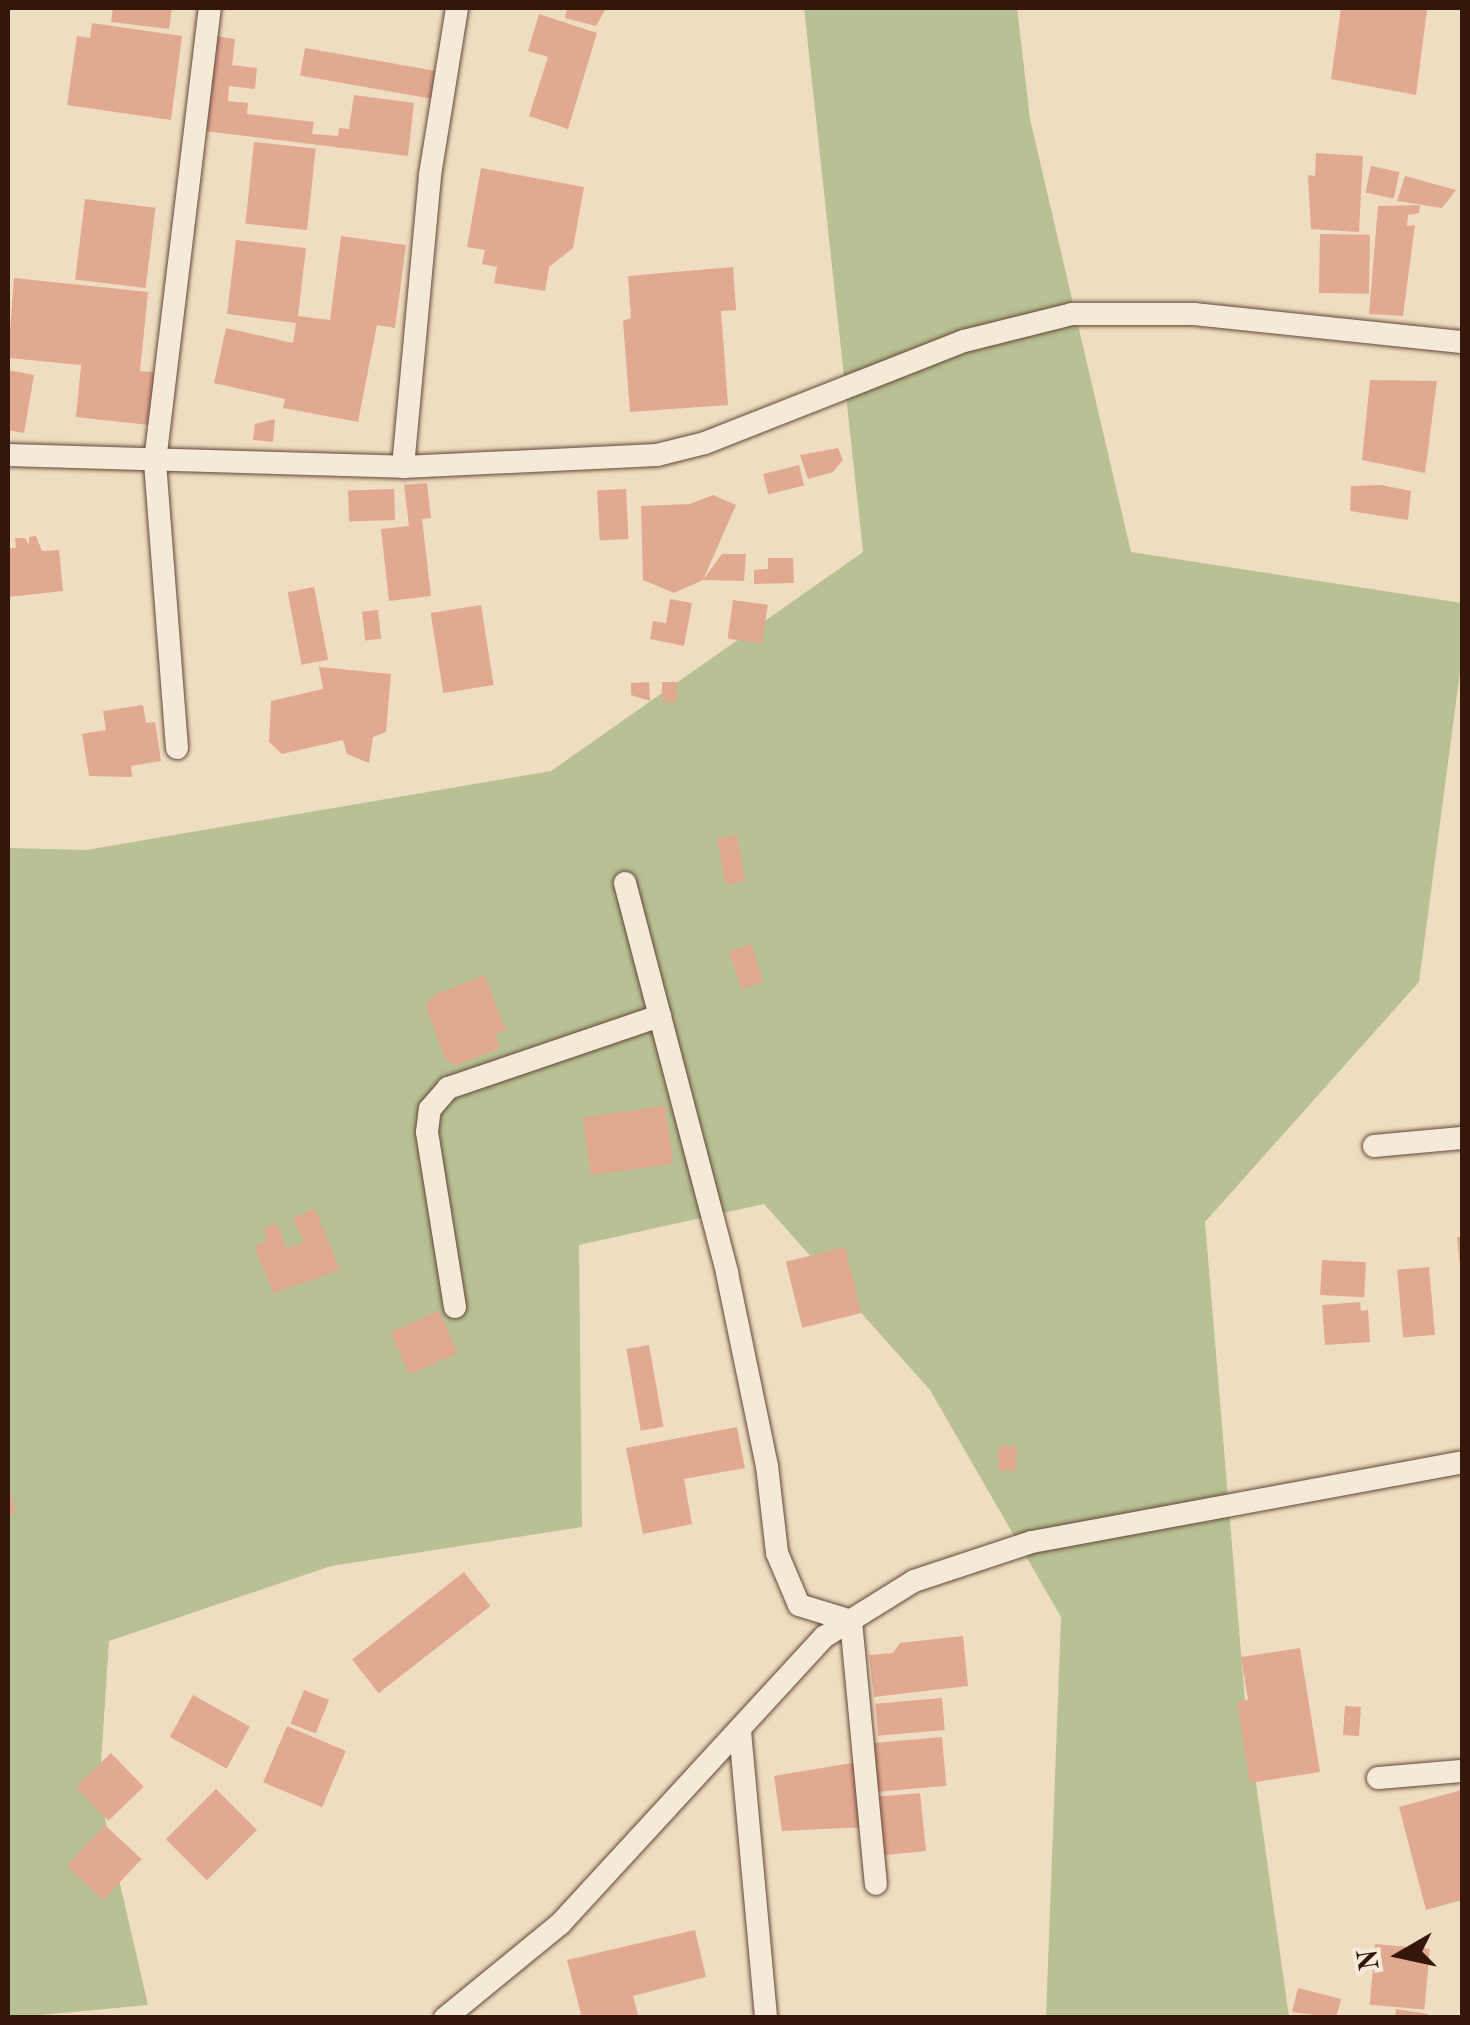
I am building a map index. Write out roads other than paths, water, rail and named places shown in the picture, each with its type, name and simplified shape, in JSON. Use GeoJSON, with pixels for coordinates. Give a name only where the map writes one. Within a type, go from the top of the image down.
{"type":"FeatureCollection","features":[{"type":"Feature","properties":{"kind":"street"},"geometry":{"type":"LineString","coordinates":[[177,748],[156,461],[210,8]]}},
{"type":"Feature","properties":{"kind":"street"},"geometry":{"type":"LineString","coordinates":[[403,468],[430,175],[457,8]]}},
{"type":"Feature","properties":{"kind":"street"},"geometry":{"type":"LineString","coordinates":[[8,456],[403,468],[658,455],[705,443],[964,341],[1072,314],[1194,314],[1462,342]]}},
{"type":"Feature","properties":{"kind":"street"},"geometry":{"type":"LineString","coordinates":[[625,883],[727,1273],[767,1466],[777,1553],[799,1605],[851,1621]]}},
{"type":"Feature","properties":{"kind":"street"},"geometry":{"type":"LineString","coordinates":[[455,1307],[428,1132],[430,1109],[448,1088],[660,1016]]}},
{"type":"Feature","properties":{"kind":"street"},"geometry":{"type":"LineString","coordinates":[[1374,1146],[1462,1138]]}},
{"type":"Feature","properties":{"kind":"street"},"geometry":{"type":"LineString","coordinates":[[445,2018],[560,1924],[824,1637],[914,1581],[1032,1542],[1462,1462]]}},
{"type":"Feature","properties":{"kind":"street"},"geometry":{"type":"LineString","coordinates":[[851,1621],[876,1884]]}},
{"type":"Feature","properties":{"kind":"street"},"geometry":{"type":"LineString","coordinates":[[740,1730],[766,2018]]}},
{"type":"Feature","properties":{"kind":"street"},"geometry":{"type":"LineString","coordinates":[[1378,1778],[1462,1771]]}}]}
